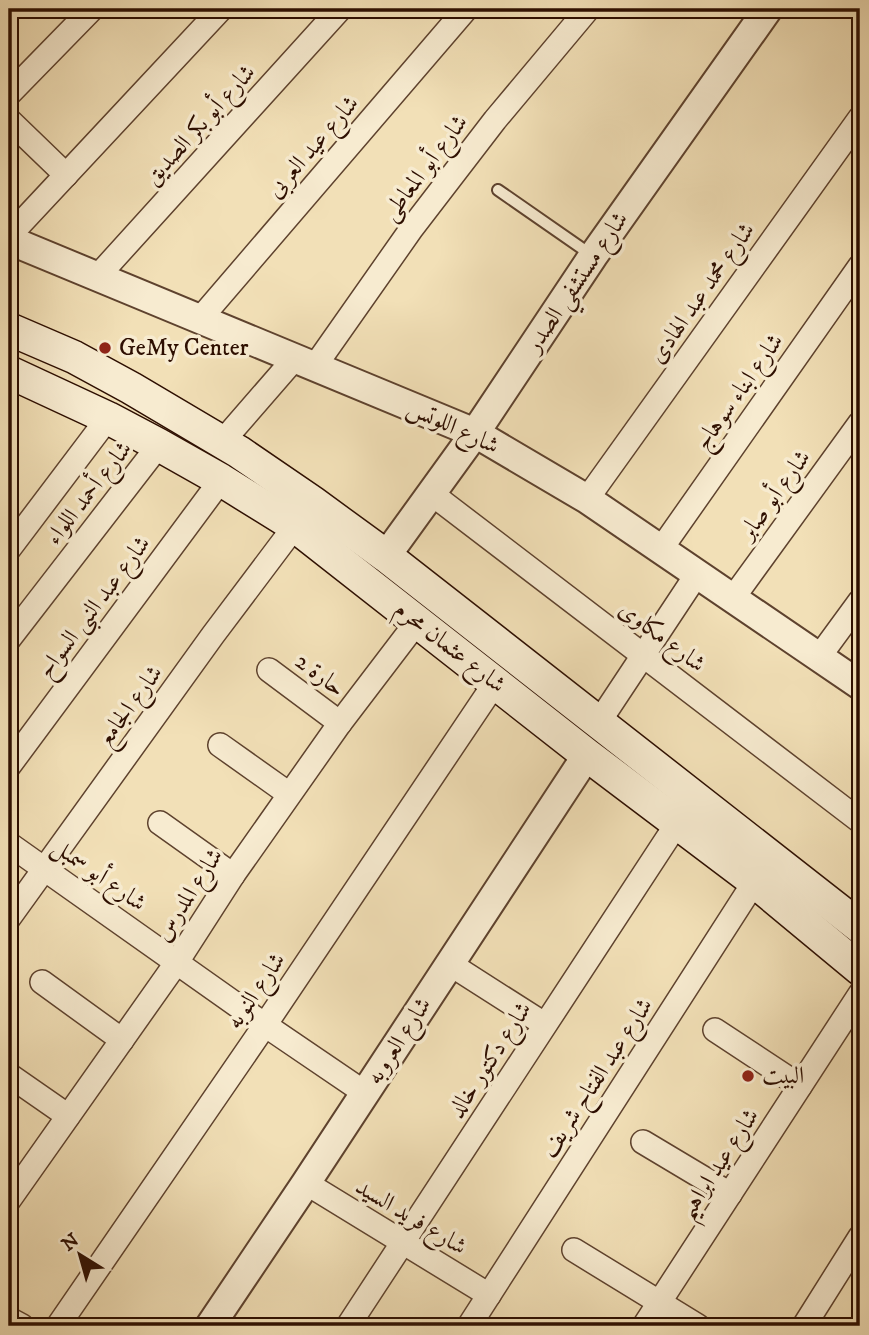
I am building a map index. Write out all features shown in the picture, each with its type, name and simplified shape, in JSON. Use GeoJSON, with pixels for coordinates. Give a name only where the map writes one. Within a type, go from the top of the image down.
{"type":"FeatureCollection","features":[{"type":"Feature","properties":{"kind":"main road","name":"شارع عثمان محرم"},"geometry":{"type":"LineString","coordinates":[[9,328],[74,357],[222,442],[312,502],[386,556],[599,722],[762,870],[860,969]]}},
{"type":"Feature","properties":{"kind":"main road","name":"شارع عثمان محرم"},"geometry":{"type":"LineString","coordinates":[[9,373],[108,418],[159,445],[295,526],[587,755],[678,822],[860,927]]}},
{"type":"Feature","properties":{"kind":"street"},"geometry":{"type":"LineString","coordinates":[[9,94],[92,9]]}},
{"type":"Feature","properties":{"kind":"street"},"geometry":{"type":"LineString","coordinates":[[9,238],[221,9]]}},
{"type":"Feature","properties":{"kind":"street","name":"شارع أبو بكر الصديق"},"geometry":{"type":"LineString","coordinates":[[98,276],[340,9]]}},
{"type":"Feature","properties":{"kind":"street","name":"شارع عيد العربى"},"geometry":{"type":"LineString","coordinates":[[200,319],[466,9]]}},
{"type":"Feature","properties":{"kind":"street","name":"شارع أبو المعاطى"},"geometry":{"type":"LineString","coordinates":[[222,442],[305,362],[495,120],[588,9]]}},
{"type":"Feature","properties":{"kind":"street","name":"شارع مستشفي الصدر"},"geometry":{"type":"LineString","coordinates":[[386,556],[475,433],[593,256],[768,9]]}},
{"type":"Feature","properties":{"kind":"street","name":"شارع محمد عبد الهادى"},"geometry":{"type":"LineString","coordinates":[[587,499],[860,118]]}},
{"type":"Feature","properties":{"kind":"street"},"geometry":{"type":"LineString","coordinates":[[9,120],[66,175]]}},
{"type":"Feature","properties":{"kind":"street","name":"شارع اللوتس"},"geometry":{"type":"LineString","coordinates":[[9,238],[475,433],[587,499],[860,685]]}},
{"type":"Feature","properties":{"kind":"street","name":"شارع ابناء سوهاج"},"geometry":{"type":"LineString","coordinates":[[661,549],[860,266]]}},
{"type":"Feature","properties":{"kind":"street"},"geometry":{"type":"LineString","coordinates":[[9,548],[108,418]]}},
{"type":"Feature","properties":{"kind":"street","name":"شارع أبو صابر"},"geometry":{"type":"LineString","coordinates":[[733,598],[860,423]]}},
{"type":"Feature","properties":{"kind":"street","name":"شارع أحمد اللواء"},"geometry":{"type":"LineString","coordinates":[[9,639],[159,445]]}},
{"type":"Feature","properties":{"kind":"street","name":"شارع عبد النبى السواح"},"geometry":{"type":"LineString","coordinates":[[9,766],[221,480]]}},
{"type":"Feature","properties":{"kind":"street","name":"شارع مكاوى"},"geometry":{"type":"LineString","coordinates":[[432,494],[860,821]]}},
{"type":"Feature","properties":{"kind":"street","name":"شارع الجامع"},"geometry":{"type":"LineString","coordinates":[[9,918],[295,526]]}},
{"type":"Feature","properties":{"kind":"street"},"geometry":{"type":"LineString","coordinates":[[599,722],[697,574]]}},
{"type":"Feature","properties":{"kind":"street"},"geometry":{"type":"LineString","coordinates":[[819,657],[860,601]]}},
{"type":"Feature","properties":{"kind":"street","name":"شارع المدرس"},"geometry":{"type":"LineString","coordinates":[[9,1198],[177,962],[289,794],[416,622]]}},
{"type":"Feature","properties":{"kind":"street","name":"حارة 2"},"geometry":{"type":"LineString","coordinates":[[269,670],[340,723]]}},
{"type":"Feature","properties":{"kind":"street","name":"شارع النوبه"},"geometry":{"type":"LineString","coordinates":[[58,1326],[495,683]]}},
{"type":"Feature","properties":{"kind":"street"},"geometry":{"type":"LineString","coordinates":[[220,745],[289,794]]}},
{"type":"Feature","properties":{"kind":"street","name":"شارع العروبه"},"geometry":{"type":"LineString","coordinates":[[210,1326],[587,755]]}},
{"type":"Feature","properties":{"kind":"street","name":"شارع دكتور خالد"},"geometry":{"type":"LineString","coordinates":[[348,1326],[678,822]]}},
{"type":"Feature","properties":{"kind":"street"},"geometry":{"type":"LineString","coordinates":[[160,823],[233,875]]}},
{"type":"Feature","properties":{"kind":"street","name":"شارع أبو سمبل"},"geometry":{"type":"LineString","coordinates":[[9,844],[365,1093]]}},
{"type":"Feature","properties":{"kind":"street","name":"شارع عبد الفتاح شريف"},"geometry":{"type":"LineString","coordinates":[[469,1326],[762,870]]}},
{"type":"Feature","properties":{"kind":"street"},"geometry":{"type":"LineString","coordinates":[[450,964],[544,1024]]}},
{"type":"Feature","properties":{"kind":"street"},"geometry":{"type":"LineString","coordinates":[[42,982],[122,1040]]}},
{"type":"Feature","properties":{"kind":"street","name":"شارع عيد ابراهيم"},"geometry":{"type":"LineString","coordinates":[[644,1326],[860,994]]}},
{"type":"Feature","properties":{"kind":"street"},"geometry":{"type":"LineString","coordinates":[[715,1030],[800,1086]]}},
{"type":"Feature","properties":{"kind":"street"},"geometry":{"type":"LineString","coordinates":[[9,1075],[68,1116]]}},
{"type":"Feature","properties":{"kind":"street"},"geometry":{"type":"LineString","coordinates":[[643,1142],[730,1194]]}},
{"type":"Feature","properties":{"kind":"street","name":"شارع فريد السيد"},"geometry":{"type":"LineString","coordinates":[[306,1183],[489,1295]]}},
{"type":"Feature","properties":{"kind":"street"},"geometry":{"type":"LineString","coordinates":[[804,1326],[860,1237]]}},
{"type":"Feature","properties":{"kind":"street"},"geometry":{"type":"LineString","coordinates":[[575,1250],[698,1326]]}},
{"type":"Feature","properties":{"kind":"street"},"geometry":{"type":"LineString","coordinates":[[9,1319],[22,1326]]}},
{"type":"Feature","properties":{"kind":"lane"},"geometry":{"type":"LineString","coordinates":[[498,191],[593,256]]}},
{"type":"Feature","properties":{"kind":"place","name":"GeMy Center"},"geometry":{"type":"Point","coordinates":[105,348]}},
{"type":"Feature","properties":{"kind":"place","name":"البيت"},"geometry":{"type":"Point","coordinates":[748,1076]}}]}
